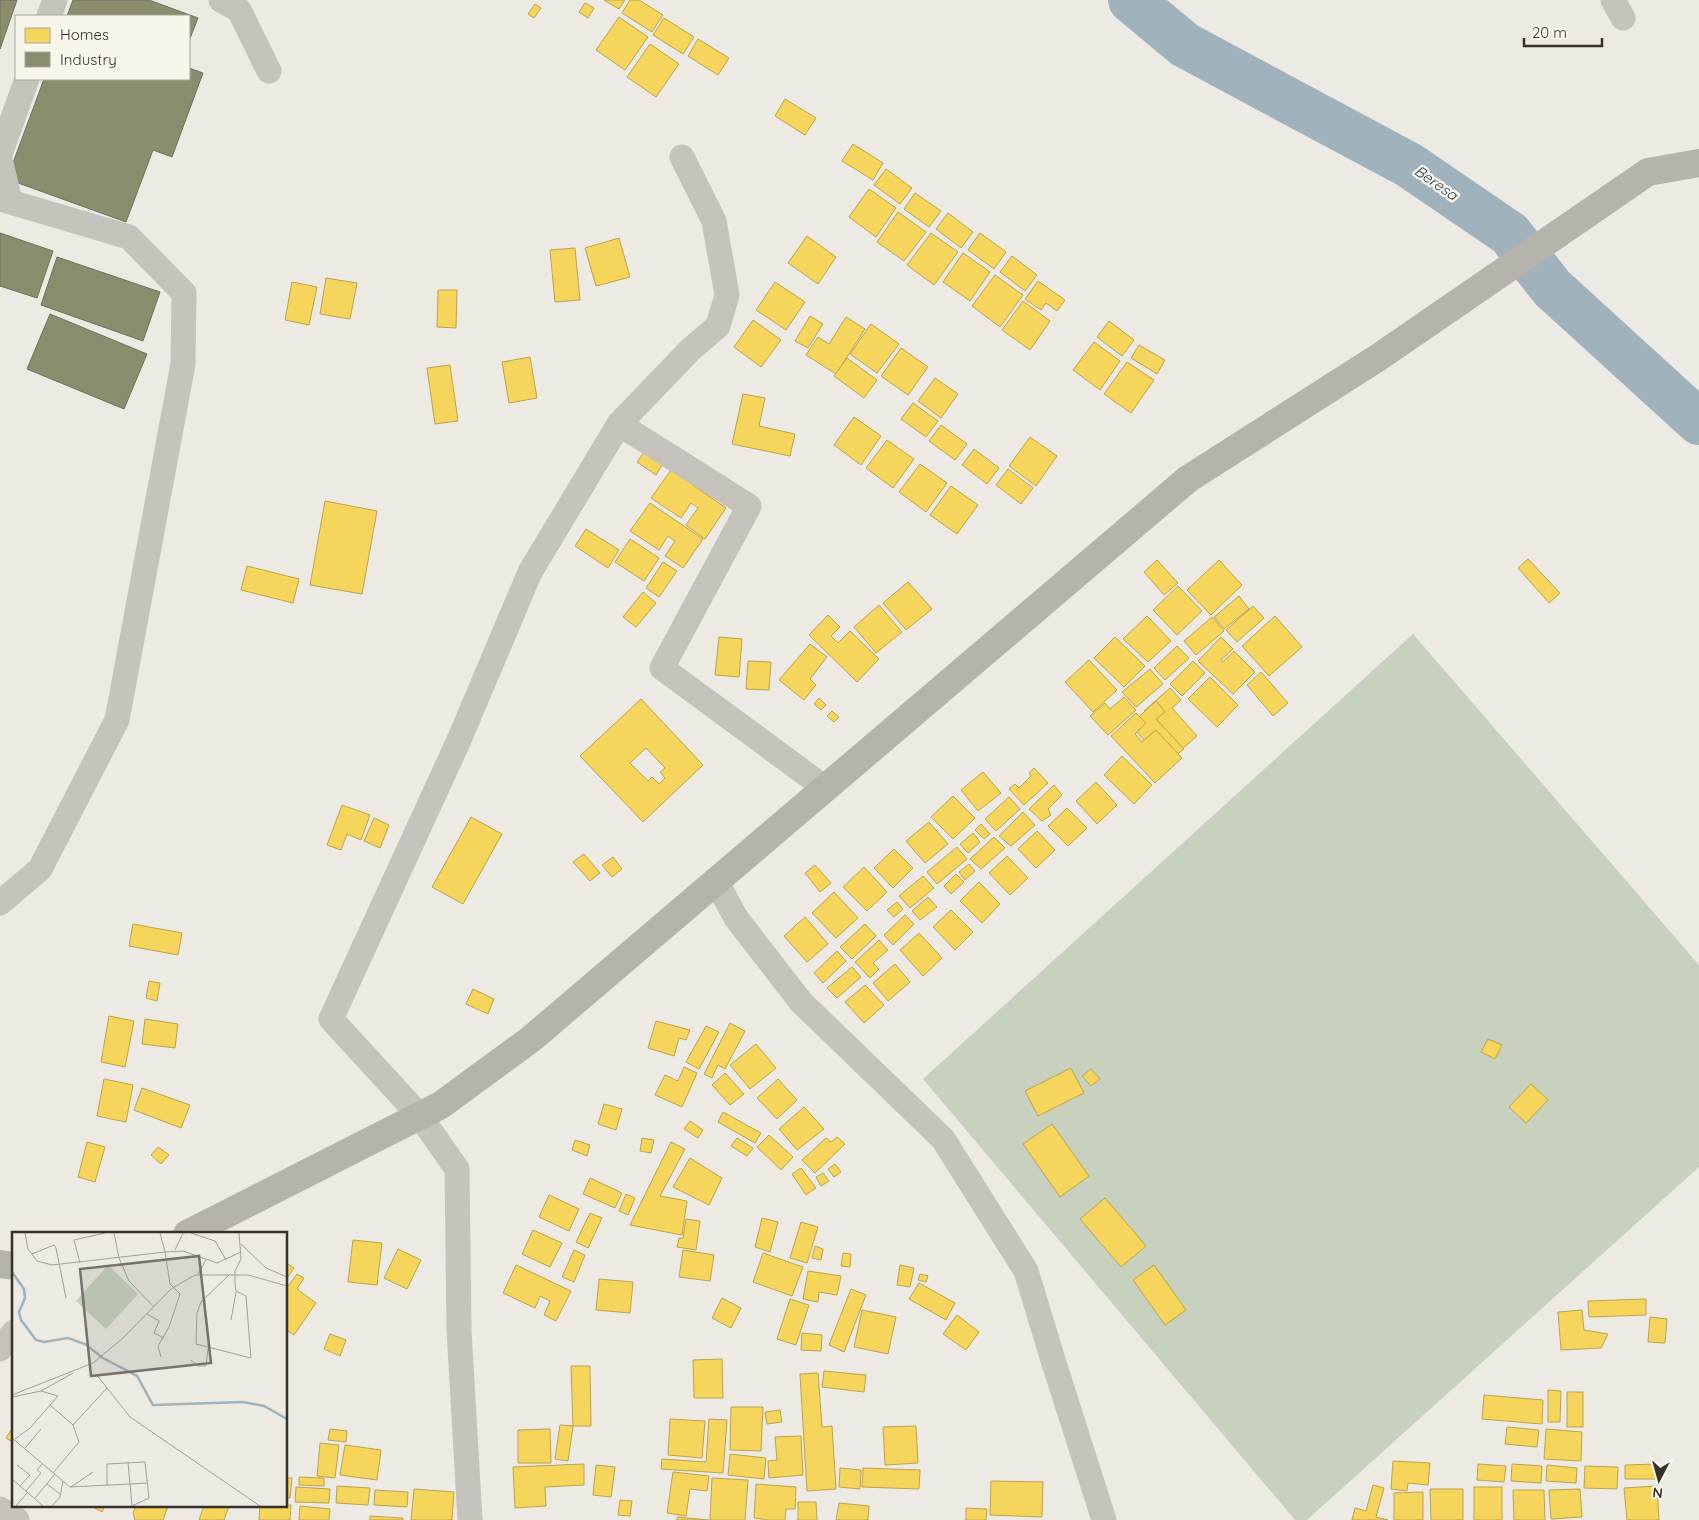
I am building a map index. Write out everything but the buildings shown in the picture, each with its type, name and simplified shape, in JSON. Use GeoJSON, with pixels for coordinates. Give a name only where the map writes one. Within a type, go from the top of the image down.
{"type":"FeatureCollection","features":[{"type":"Feature","properties":{"kind":"main road"},"geometry":{"type":"LineString","coordinates":[[191,1232],[441,1105],[531,1039],[1188,479],[1379,357],[1648,172],[1699,163]]}},
{"type":"Feature","properties":{"kind":"street"},"geometry":{"type":"LineString","coordinates":[[49,15],[55,0]]}},
{"type":"Feature","properties":{"kind":"street"},"geometry":{"type":"LineString","coordinates":[[222,0],[239,10],[269,71]]}},
{"type":"Feature","properties":{"kind":"street"},"geometry":{"type":"LineString","coordinates":[[0,154],[27,80]]}},
{"type":"Feature","properties":{"kind":"street"},"geometry":{"type":"LineString","coordinates":[[470,1520],[459,1330],[457,1170],[420,1116],[331,1019],[459,740],[530,572],[619,424],[690,350],[718,326],[728,295],[714,221],[682,157]]}},
{"type":"Feature","properties":{"kind":"street"},"geometry":{"type":"LineString","coordinates":[[0,159],[5,200],[129,237],[184,293],[182,364],[117,720],[40,869],[0,903]]}},
{"type":"Feature","properties":{"kind":"street"},"geometry":{"type":"LineString","coordinates":[[619,424],[748,506],[662,668],[825,788]]}},
{"type":"Feature","properties":{"kind":"street"},"geometry":{"type":"LineString","coordinates":[[716,881],[736,918],[801,1002],[943,1139],[1026,1271],[1104,1520]]}},
{"type":"Feature","properties":{"kind":"street"},"geometry":{"type":"LineString","coordinates":[[0,1349],[12,1334]]}},
{"type":"Feature","properties":{"kind":"street"},"geometry":{"type":"LineString","coordinates":[[0,1509],[17,1520]]}},
{"type":"Feature","properties":{"kind":"green space"},"geometry":{"type":"Polygon","coordinates":[[[1413,634],[1699,965],[1699,1167],[1307,1520],[1295,1520],[923,1079],[1413,634]]]}},
{"type":"Feature","properties":{"kind":"waterway","name":"Beresa"},"geometry":{"type":"LineString","coordinates":[[1131,0],[1185,45],[1409,165],[1510,234],[1552,288],[1699,422]]}}]}
